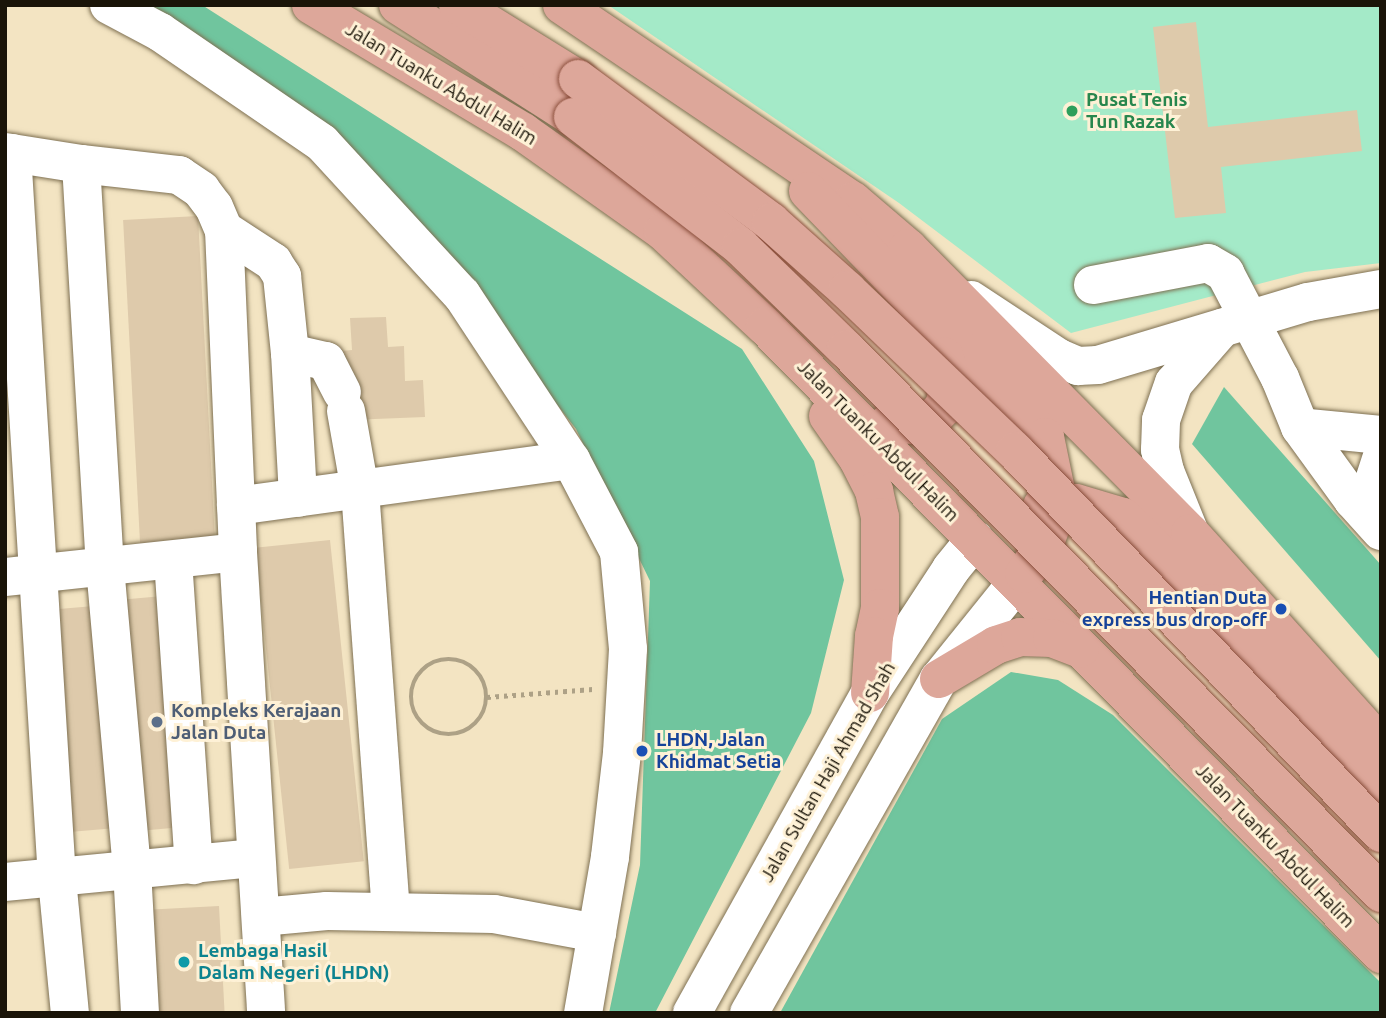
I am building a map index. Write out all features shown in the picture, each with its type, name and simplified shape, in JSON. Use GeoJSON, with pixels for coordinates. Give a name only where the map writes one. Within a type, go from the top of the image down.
{"type":"FeatureCollection","features":[{"type":"Feature","properties":{"kind":"main road","name":"Jalan Tuanku Abdul Halim"},"geometry":{"type":"LineString","coordinates":[[312,5],[523,132],[663,231],[765,326],[1381,954]]}},
{"type":"Feature","properties":{"kind":"main road"},"geometry":{"type":"LineString","coordinates":[[377,5],[489,62]]}},
{"type":"Feature","properties":{"kind":"main road"},"geometry":{"type":"LineString","coordinates":[[398,5],[573,117],[741,247],[846,349],[1381,893]]}},
{"type":"Feature","properties":{"kind":"main road"},"geometry":{"type":"LineString","coordinates":[[458,5],[578,79],[771,222],[847,290],[1015,452],[1381,833]]}},
{"type":"Feature","properties":{"kind":"main road"},"geometry":{"type":"LineString","coordinates":[[562,5],[853,201],[936,298],[1045,437],[1059,505],[1043,548],[1017,583]]}},
{"type":"Feature","properties":{"kind":"main road"},"geometry":{"type":"LineString","coordinates":[[838,401],[868,421],[893,426],[916,425],[935,416],[944,407],[950,379],[936,298]]}},
{"type":"Feature","properties":{"kind":"main road"},"geometry":{"type":"LineString","coordinates":[[936,298],[1111,457],[1190,533],[1381,745]]}},
{"type":"Feature","properties":{"kind":"main road"},"geometry":{"type":"LineString","coordinates":[[765,326],[858,459],[874,491],[880,517],[881,580],[870,694]]}},
{"type":"Feature","properties":{"kind":"main road"},"geometry":{"type":"LineString","coordinates":[[975,539],[1017,512],[1059,505],[1076,503],[1124,516],[1211,603],[1381,787]]}},
{"type":"Feature","properties":{"kind":"main road"},"geometry":{"type":"LineString","coordinates":[[1136,704],[1117,628],[1126,607],[1138,593],[1154,587],[1178,589],[1211,603]]}},
{"type":"Feature","properties":{"kind":"main road"},"geometry":{"type":"LineString","coordinates":[[939,679],[996,645],[1020,637],[1052,638],[1080,649]]}},
{"type":"Feature","properties":{"kind":"street"},"geometry":{"type":"LineString","coordinates":[[109,5],[160,32],[322,143],[462,295],[572,460],[619,552],[628,649],[622,752],[583,1013]]}},
{"type":"Feature","properties":{"kind":"street"},"geometry":{"type":"LineString","coordinates":[[70,1013],[22,575],[9,152],[81,164],[179,175],[201,190],[214,207],[224,230],[238,552],[266,1013]]}},
{"type":"Feature","properties":{"kind":"street"},"geometry":{"type":"LineString","coordinates":[[81,164],[105,567],[132,870],[140,1013]]}},
{"type":"Feature","properties":{"kind":"street"},"geometry":{"type":"LineString","coordinates":[[224,230],[273,262],[282,276],[290,353],[298,498]]}},
{"type":"Feature","properties":{"kind":"street"},"geometry":{"type":"LineString","coordinates":[[1093,285],[1208,263],[1225,274],[1234,324],[1280,378],[1300,427],[1353,500],[1381,531]]}},
{"type":"Feature","properties":{"kind":"street"},"geometry":{"type":"LineString","coordinates":[[936,298],[1078,366],[1098,365],[1308,302],[1381,289]]}},
{"type":"Feature","properties":{"kind":"street"},"geometry":{"type":"LineString","coordinates":[[1190,533],[1164,471],[1160,450],[1161,419],[1174,383],[1234,324]]}},
{"type":"Feature","properties":{"kind":"street"},"geometry":{"type":"LineString","coordinates":[[290,353],[326,361],[344,402],[360,490],[391,910]]}},
{"type":"Feature","properties":{"kind":"street"},"geometry":{"type":"LineString","coordinates":[[1300,427],[1381,435]]}},
{"type":"Feature","properties":{"kind":"street"},"geometry":{"type":"LineString","coordinates":[[1353,500],[1371,490],[1381,459]]}},
{"type":"Feature","properties":{"kind":"street"},"geometry":{"type":"LineString","coordinates":[[236,506],[572,460]]}},
{"type":"Feature","properties":{"kind":"street","name":"Jalan Sultan Haji Ahmad Shah"},"geometry":{"type":"LineString","coordinates":[[692,1013],[870,694],[951,569],[975,539]]}},
{"type":"Feature","properties":{"kind":"street"},"geometry":{"type":"LineString","coordinates":[[22,575],[238,552]]}},
{"type":"Feature","properties":{"kind":"street"},"geometry":{"type":"LineString","coordinates":[[173,560],[194,865]]}},
{"type":"Feature","properties":{"kind":"street"},"geometry":{"type":"LineString","coordinates":[[749,1013],[939,679],[1017,583]]}},
{"type":"Feature","properties":{"kind":"street"},"geometry":{"type":"LineString","coordinates":[[5,882],[255,858]]}},
{"type":"Feature","properties":{"kind":"street"},"geometry":{"type":"LineString","coordinates":[[261,917],[327,911],[391,910],[495,914],[597,933]]}},
{"type":"Feature","properties":{"kind":"path"},"geometry":{"type":"LineString","coordinates":[[449,659],[460,660],[480,674],[487,697],[486,710],[479,722],[457,735],[431,732],[413,712],[410,699],[418,675],[437,660],[449,659]]}},
{"type":"Feature","properties":{"kind":"path"},"geometry":{"type":"LineString","coordinates":[[487,697],[584,689]]}},
{"type":"Feature","properties":{"kind":"green space"},"geometry":{"type":"Polygon","coordinates":[[[108,5],[202,5],[742,349],[814,461],[844,580],[811,713],[655,1013],[609,1013],[640,865],[650,581],[576,429],[401,204],[108,5]]]}},
{"type":"Feature","properties":{"kind":"green space","name":"Pusat Tenis Tun Razak"},"geometry":{"type":"Polygon","coordinates":[[[608,5],[1381,5],[1381,263],[1305,272],[1071,333],[899,203],[608,5]]]}},
{"type":"Feature","properties":{"kind":"green space"},"geometry":{"type":"Polygon","coordinates":[[[1224,387],[1381,565],[1381,661],[1192,444],[1224,387]]]}},
{"type":"Feature","properties":{"kind":"green space"},"geometry":{"type":"Polygon","coordinates":[[[1011,672],[1058,680],[1113,715],[1381,983],[1381,1013],[780,1013],[942,719],[1011,672]]]}},
{"type":"Feature","properties":{"kind":"building"},"geometry":{"type":"Polygon","coordinates":[[[1196,22],[1208,127],[1357,110],[1362,151],[1221,167],[1226,213],[1175,218],[1153,27],[1196,22]]]}},
{"type":"Feature","properties":{"kind":"building"},"geometry":{"type":"Polygon","coordinates":[[[198,216],[215,540],[140,543],[123,220],[198,216]]]}},
{"type":"Feature","properties":{"kind":"building"},"geometry":{"type":"Polygon","coordinates":[[[386,317],[388,347],[404,346],[405,381],[423,380],[425,417],[350,420],[341,351],[352,350],[350,318],[386,317]]]}},
{"type":"Feature","properties":{"kind":"building"},"geometry":{"type":"Polygon","coordinates":[[[330,540],[364,861],[289,869],[255,548],[330,540]]]}},
{"type":"Feature","properties":{"kind":"building"},"geometry":{"type":"Polygon","coordinates":[[[163,596],[183,827],[138,831],[118,600],[163,596]]]}},
{"type":"Feature","properties":{"kind":"building"},"geometry":{"type":"Polygon","coordinates":[[[94,606],[113,828],[70,832],[50,610],[94,606]]]}},
{"type":"Feature","properties":{"kind":"building","name":"Lembaga Hasil Dalam Negeri (LHDN)"},"geometry":{"type":"Polygon","coordinates":[[[219,906],[225,1013],[149,1013],[143,910],[219,906]]]}},
{"type":"Feature","properties":{"kind":"place","name":"Pusat Tenis Tun Razak"},"geometry":{"type":"Point","coordinates":[1072,111]}},
{"type":"Feature","properties":{"kind":"place","name":"Hentian Duta express bus drop-off"},"geometry":{"type":"Point","coordinates":[1281,609]}},
{"type":"Feature","properties":{"kind":"place","name":"Kompleks Kerajaan Jalan Duta"},"geometry":{"type":"Point","coordinates":[157,722]}},
{"type":"Feature","properties":{"kind":"place","name":"LHDN, Jalan Khidmat Setia"},"geometry":{"type":"Point","coordinates":[642,751]}},
{"type":"Feature","properties":{"kind":"place","name":"Lembaga Hasil Dalam Negeri (LHDN)"},"geometry":{"type":"Point","coordinates":[184,962]}}]}
